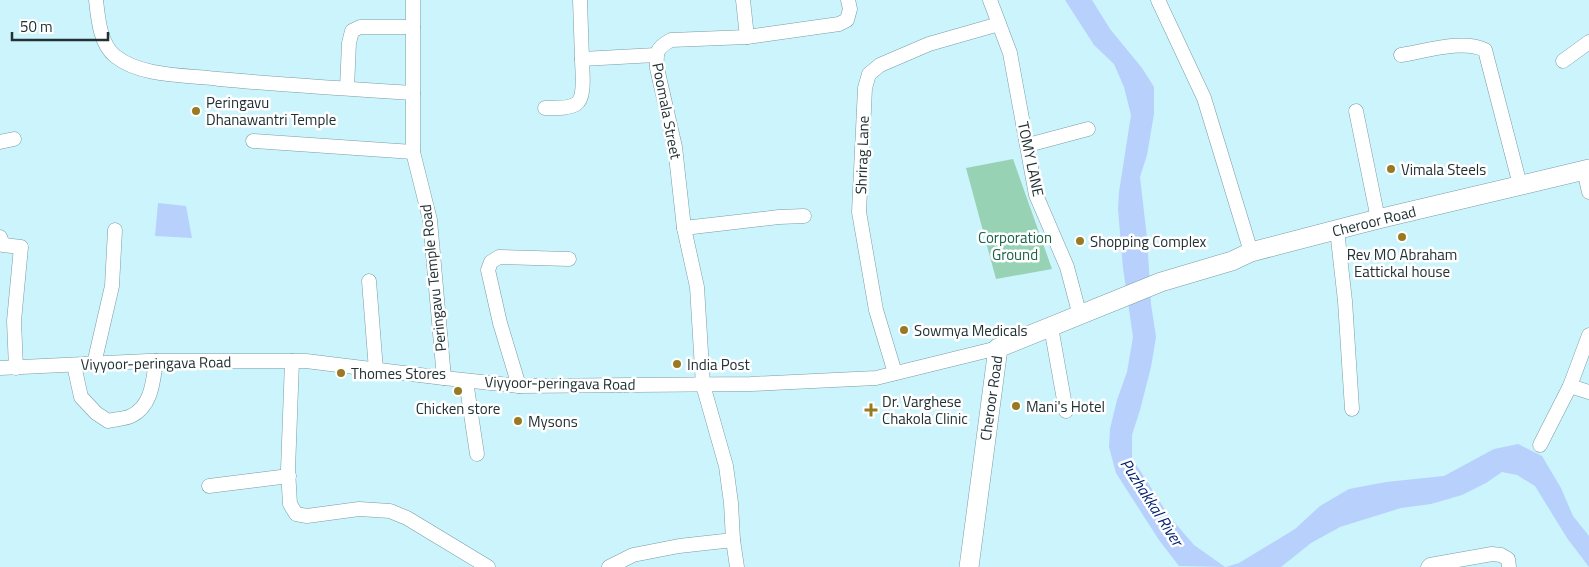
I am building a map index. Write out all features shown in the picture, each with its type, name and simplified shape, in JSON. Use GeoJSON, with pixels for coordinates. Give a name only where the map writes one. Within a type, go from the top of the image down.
{"type":"FeatureCollection","features":[{"type":"Feature","properties":{"kind":"main road","name":"Cheroor Road"},"geometry":{"type":"LineString","coordinates":[[969,567],[998,348],[1161,282],[1224,263],[1251,252],[1586,169]]}},
{"type":"Feature","properties":{"kind":"street"},"geometry":{"type":"LineString","coordinates":[[96,0],[98,22],[104,41],[114,55],[127,63],[154,72],[272,84],[413,92]]}},
{"type":"Feature","properties":{"kind":"street","name":"Peringavu Temple Road"},"geometry":{"type":"LineString","coordinates":[[413,0],[413,152],[430,220],[444,378]]}},
{"type":"Feature","properties":{"kind":"street"},"geometry":{"type":"LineString","coordinates":[[545,108],[577,104],[583,95],[580,0]]}},
{"type":"Feature","properties":{"kind":"street"},"geometry":{"type":"LineString","coordinates":[[743,0],[747,37]]}},
{"type":"Feature","properties":{"kind":"street","name":"Poomala Street"},"geometry":{"type":"LineString","coordinates":[[737,567],[733,540],[732,503],[726,466],[703,385],[697,286],[684,228],[675,147],[656,68],[656,55],[661,45],[671,40],[747,37],[839,24],[847,20],[850,9],[848,0]]}},
{"type":"Feature","properties":{"kind":"street","name":"TOMY LANE"},"geometry":{"type":"LineString","coordinates":[[990,0],[1010,52],[1036,195],[1067,267],[1080,316]]}},
{"type":"Feature","properties":{"kind":"street"},"geometry":{"type":"LineString","coordinates":[[1158,0],[1204,98],[1251,252]]}},
{"type":"Feature","properties":{"kind":"street","name":"Shrirag Lane"},"geometry":{"type":"LineString","coordinates":[[895,373],[876,310],[859,212],[865,88],[869,74],[880,65],[929,44],[999,24]]}},
{"type":"Feature","properties":{"kind":"street"},"geometry":{"type":"LineString","coordinates":[[347,88],[349,43],[352,32],[360,27],[413,27]]}},
{"type":"Feature","properties":{"kind":"street"},"geometry":{"type":"LineString","coordinates":[[1563,61],[1589,42]]}},
{"type":"Feature","properties":{"kind":"street"},"geometry":{"type":"LineString","coordinates":[[1402,55],[1465,45],[1476,46],[1485,50],[1520,185]]}},
{"type":"Feature","properties":{"kind":"street"},"geometry":{"type":"LineString","coordinates":[[582,59],[656,55]]}},
{"type":"Feature","properties":{"kind":"street"},"geometry":{"type":"LineString","coordinates":[[1356,111],[1378,219]]}},
{"type":"Feature","properties":{"kind":"street"},"geometry":{"type":"LineString","coordinates":[[1028,145],[1088,129]]}},
{"type":"Feature","properties":{"kind":"street"},"geometry":{"type":"LineString","coordinates":[[0,142],[14,139]]}},
{"type":"Feature","properties":{"kind":"street"},"geometry":{"type":"LineString","coordinates":[[253,141],[413,152]]}},
{"type":"Feature","properties":{"kind":"street"},"geometry":{"type":"LineString","coordinates":[[1586,169],[1589,192]]}},
{"type":"Feature","properties":{"kind":"street"},"geometry":{"type":"LineString","coordinates":[[684,228],[804,216]]}},
{"type":"Feature","properties":{"kind":"street"},"geometry":{"type":"LineString","coordinates":[[94,364],[112,286],[115,230]]}},
{"type":"Feature","properties":{"kind":"street"},"geometry":{"type":"LineString","coordinates":[[1337,230],[1345,301],[1352,409]]}},
{"type":"Feature","properties":{"kind":"street"},"geometry":{"type":"LineString","coordinates":[[0,237],[3,245],[21,247],[14,321],[16,368]]}},
{"type":"Feature","properties":{"kind":"street"},"geometry":{"type":"LineString","coordinates":[[519,386],[500,323],[488,270],[491,262],[499,257],[569,259]]}},
{"type":"Feature","properties":{"kind":"street"},"geometry":{"type":"LineString","coordinates":[[369,281],[376,370]]}},
{"type":"Feature","properties":{"kind":"street"},"geometry":{"type":"LineString","coordinates":[[1051,327],[1066,411]]}},
{"type":"Feature","properties":{"kind":"street"},"geometry":{"type":"LineString","coordinates":[[1540,445],[1570,386],[1587,344]]}},
{"type":"Feature","properties":{"kind":"street","name":"Viyyoor-peringava Road"},"geometry":{"type":"LineString","coordinates":[[0,368],[156,361],[306,361],[519,386],[703,385],[876,378],[998,348]]}},
{"type":"Feature","properties":{"kind":"street"},"geometry":{"type":"LineString","coordinates":[[74,365],[80,397],[96,413],[108,420],[131,416],[143,407],[151,392],[156,361]]}},
{"type":"Feature","properties":{"kind":"street"},"geometry":{"type":"LineString","coordinates":[[292,361],[289,476],[290,504],[296,514],[308,516],[359,509],[390,511],[407,518],[488,567]]}},
{"type":"Feature","properties":{"kind":"street"},"geometry":{"type":"LineString","coordinates":[[466,380],[477,454]]}},
{"type":"Feature","properties":{"kind":"street"},"geometry":{"type":"LineString","coordinates":[[1570,386],[1589,392]]}},
{"type":"Feature","properties":{"kind":"street"},"geometry":{"type":"LineString","coordinates":[[208,486],[289,476]]}},
{"type":"Feature","properties":{"kind":"street"},"geometry":{"type":"LineString","coordinates":[[609,567],[633,555],[680,546],[733,540]]}},
{"type":"Feature","properties":{"kind":"street"},"geometry":{"type":"LineString","coordinates":[[1428,567],[1430,565],[1492,554],[1501,555],[1508,559],[1510,567]]}},
{"type":"Feature","properties":{"kind":"green space","name":"Corporation Ground"},"geometry":{"type":"Polygon","coordinates":[[[1013,159],[1052,269],[996,279],[966,168],[1013,159]]]}},
{"type":"Feature","properties":{"kind":"water","name":"Puzhakkal River"},"geometry":{"type":"Polygon","coordinates":[[[1065,0],[1092,0],[1110,29],[1142,68],[1154,87],[1154,114],[1147,155],[1140,177],[1147,238],[1151,304],[1156,337],[1151,367],[1132,435],[1132,458],[1169,516],[1194,545],[1225,567],[1179,566],[1159,540],[1116,473],[1109,447],[1110,429],[1117,400],[1127,372],[1133,337],[1123,268],[1118,209],[1131,115],[1124,87],[1114,64],[1094,45],[1065,0]]]}},
{"type":"Feature","properties":{"kind":"water"},"geometry":{"type":"Polygon","coordinates":[[[158,203],[186,206],[192,238],[155,236],[158,203]]]}},
{"type":"Feature","properties":{"kind":"water"},"geometry":{"type":"Polygon","coordinates":[[[1518,444],[1542,456],[1561,488],[1573,516],[1589,536],[1589,567],[1567,538],[1535,486],[1517,475],[1502,472],[1486,483],[1462,495],[1431,504],[1401,508],[1340,527],[1311,543],[1281,567],[1226,567],[1239,563],[1295,529],[1320,506],[1349,489],[1386,482],[1444,476],[1494,449],[1518,444]]]}},
{"type":"Feature","properties":{"kind":"place","name":"Peringavu Dhanawantri Temple"},"geometry":{"type":"Point","coordinates":[196,111]}},
{"type":"Feature","properties":{"kind":"place","name":"Vimala Steels"},"geometry":{"type":"Point","coordinates":[1391,169]}},
{"type":"Feature","properties":{"kind":"place","name":"Rev MO Abraham Eattickal house"},"geometry":{"type":"Point","coordinates":[1402,237]}},
{"type":"Feature","properties":{"kind":"place","name":"Shopping Complex"},"geometry":{"type":"Point","coordinates":[1080,241]}},
{"type":"Feature","properties":{"kind":"place","name":"Sowmya Medicals"},"geometry":{"type":"Point","coordinates":[904,330]}},
{"type":"Feature","properties":{"kind":"place","name":"India Post"},"geometry":{"type":"Point","coordinates":[677,364]}},
{"type":"Feature","properties":{"kind":"place","name":"Thomes Stores"},"geometry":{"type":"Point","coordinates":[341,373]}},
{"type":"Feature","properties":{"kind":"place","name":"Chicken store"},"geometry":{"type":"Point","coordinates":[458,391]}},
{"type":"Feature","properties":{"kind":"place","name":"Mani's Hotel"},"geometry":{"type":"Point","coordinates":[1016,406]}},
{"type":"Feature","properties":{"kind":"place","name":"Dr. Varghese Chakola Clinic"},"geometry":{"type":"Point","coordinates":[871,410]}},
{"type":"Feature","properties":{"kind":"place","name":"Mysons"},"geometry":{"type":"Point","coordinates":[518,421]}}]}
